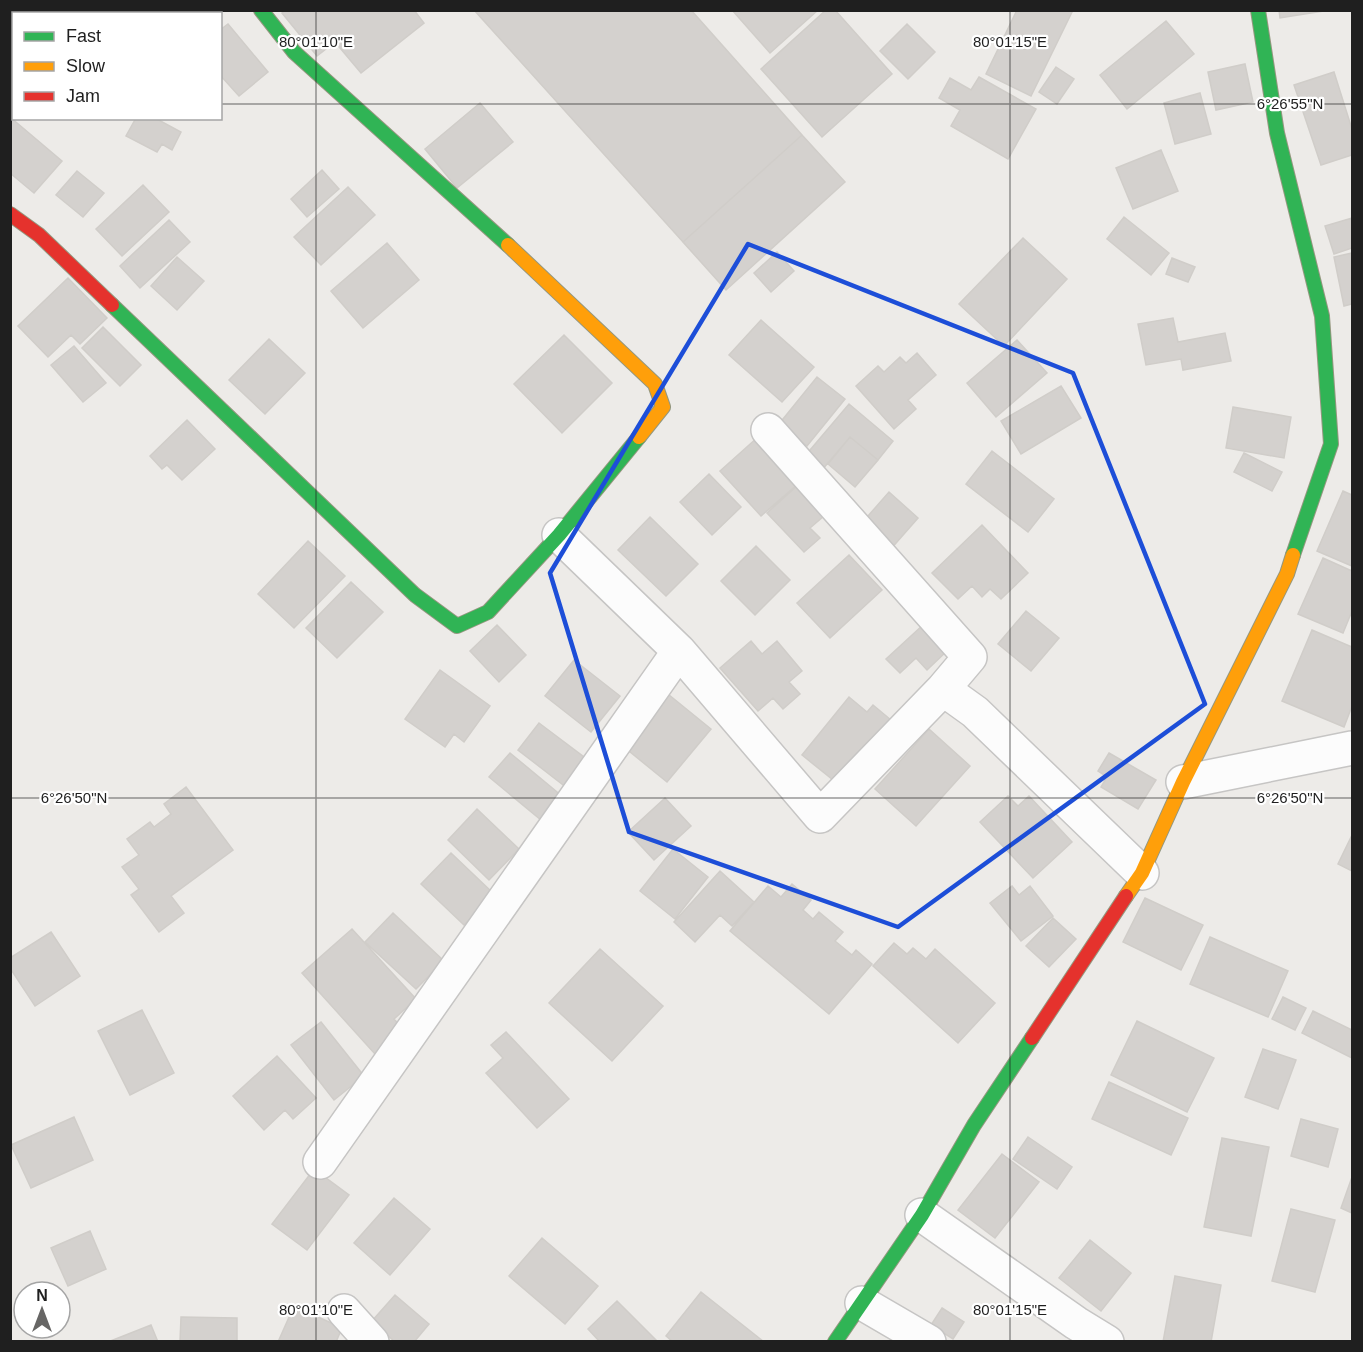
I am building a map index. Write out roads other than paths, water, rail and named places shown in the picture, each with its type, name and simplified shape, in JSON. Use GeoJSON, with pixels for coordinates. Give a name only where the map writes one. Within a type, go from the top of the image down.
{"type":"FeatureCollection","features":[{"type":"Feature","properties":{"kind":"street"},"geometry":{"type":"LineString","coordinates":[[10,214],[39,235],[415,595],[457,626],[488,612],[559,535],[663,407],[655,384],[570,301],[294,52],[261,10]]}},
{"type":"Feature","properties":{"kind":"street"},"geometry":{"type":"LineString","coordinates":[[835,1341],[922,1215],[974,1125],[1142,873],[1183,782],[1287,574],[1331,444],[1322,316],[1277,133],[1258,10]]}},
{"type":"Feature","properties":{"kind":"street"},"geometry":{"type":"LineString","coordinates":[[559,535],[679,651],[820,816],[943,689],[970,657],[768,430]]}},
{"type":"Feature","properties":{"kind":"street"},"geometry":{"type":"LineString","coordinates":[[320,1162],[679,651]]}},
{"type":"Feature","properties":{"kind":"street"},"geometry":{"type":"LineString","coordinates":[[943,689],[975,712],[1142,873]]}},
{"type":"Feature","properties":{"kind":"street"},"geometry":{"type":"LineString","coordinates":[[1183,782],[1353,748]]}},
{"type":"Feature","properties":{"kind":"street"},"geometry":{"type":"LineString","coordinates":[[922,1215],[1076,1323],[1107,1341]]}},
{"type":"Feature","properties":{"kind":"street"},"geometry":{"type":"LineString","coordinates":[[862,1304],[929,1341]]}},
{"type":"Feature","properties":{"kind":"street"},"geometry":{"type":"LineString","coordinates":[[344,1311],[372,1341]]}}]}
